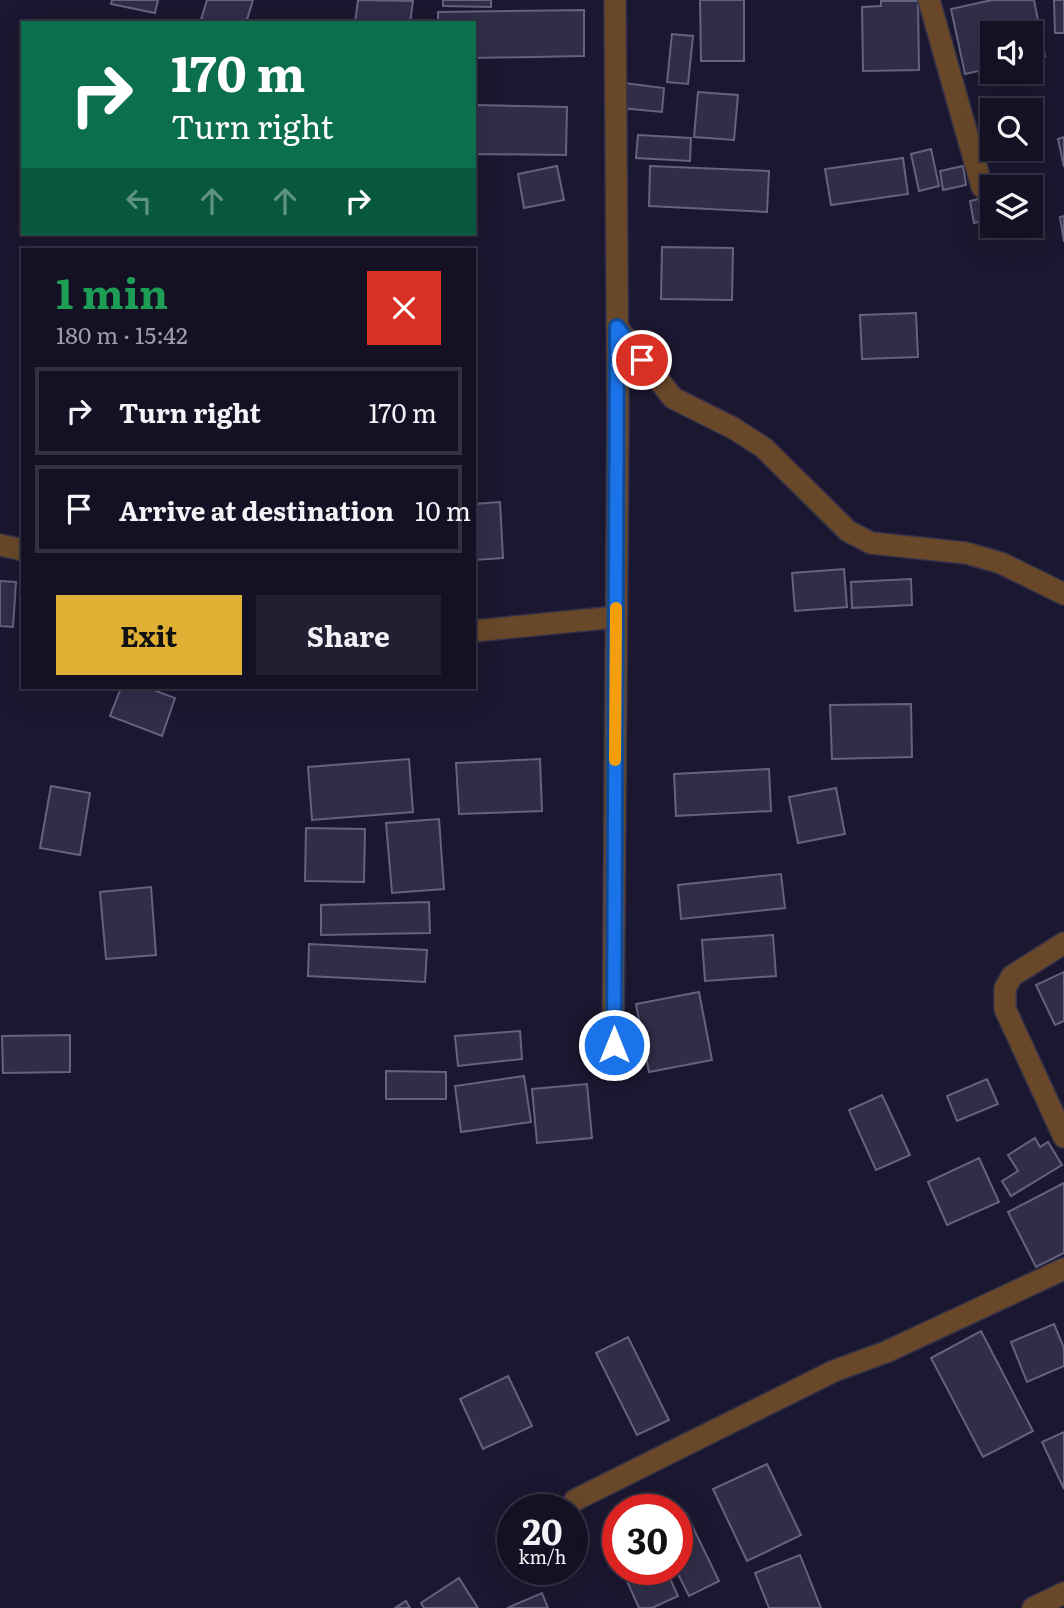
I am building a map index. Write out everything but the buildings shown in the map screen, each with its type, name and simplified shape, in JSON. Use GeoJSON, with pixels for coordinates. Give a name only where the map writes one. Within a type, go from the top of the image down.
{"type":"FeatureCollection","features":[{"type":"Feature","properties":{"kind":"street"},"geometry":{"type":"LineString","coordinates":[[614,1045],[617,327],[615,0]]}},
{"type":"Feature","properties":{"kind":"street"},"geometry":{"type":"LineString","coordinates":[[929,0],[980,180]]}},
{"type":"Feature","properties":{"kind":"street"},"geometry":{"type":"LineString","coordinates":[[617,327],[673,398],[733,428],[764,448],[848,531],[870,543],[966,553],[1001,563],[1064,594]]}},
{"type":"Feature","properties":{"kind":"street"},"geometry":{"type":"LineString","coordinates":[[0,545],[21,550]]}},
{"type":"Feature","properties":{"kind":"street"},"geometry":{"type":"LineString","coordinates":[[476,631],[616,617]]}},
{"type":"Feature","properties":{"kind":"street"},"geometry":{"type":"LineString","coordinates":[[1064,943],[1012,976],[1005,988],[1005,1009],[1064,1137]]}},
{"type":"Feature","properties":{"kind":"street"},"geometry":{"type":"LineString","coordinates":[[587,1494],[834,1371],[886,1352],[1064,1269]]}},
{"type":"Feature","properties":{"kind":"street"},"geometry":{"type":"LineString","coordinates":[[1033,1608],[1064,1592]]}},
{"type":"Feature","properties":{"kind":"slow traffic"},"geometry":{"type":"LineString","coordinates":[[615,760],[616,608]]}},
{"type":"Feature","properties":{"kind":"route"},"geometry":{"type":"LineString","coordinates":[[614,1045],[617,327],[642,360]]}}]}
